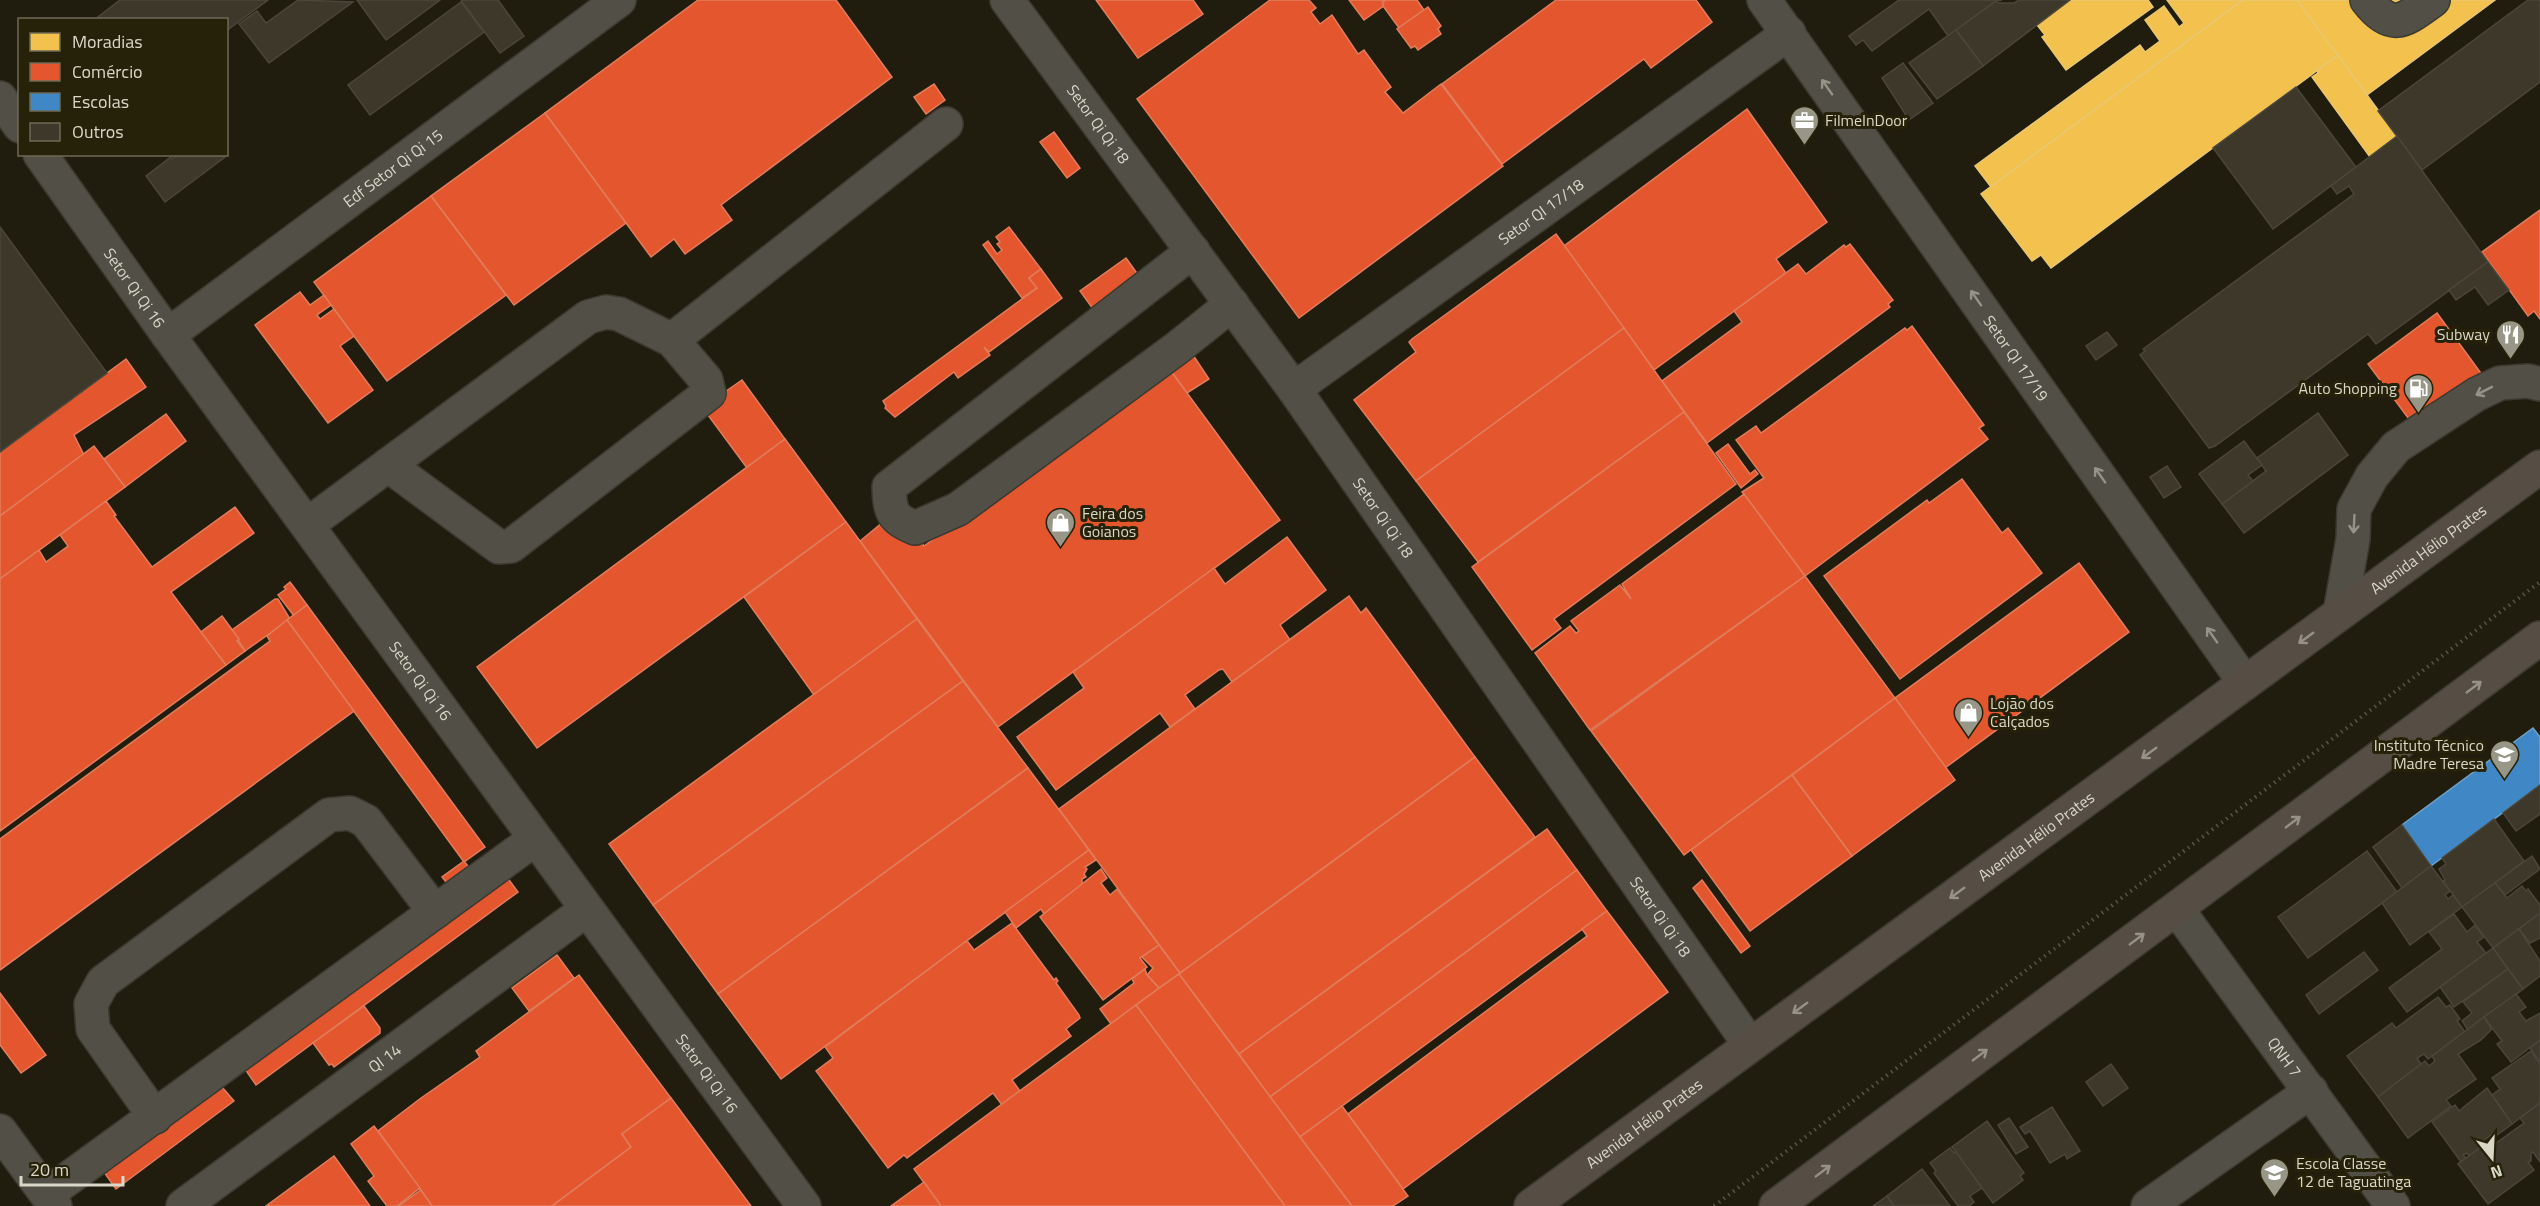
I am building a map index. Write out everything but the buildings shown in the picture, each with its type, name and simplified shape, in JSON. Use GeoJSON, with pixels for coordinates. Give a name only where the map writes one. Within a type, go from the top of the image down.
{"type":"FeatureCollection","features":[{"type":"Feature","properties":{"kind":"main road","name":"Avenida Hélio Prates"},"geometry":{"type":"LineString","coordinates":[[1531,1206],[2540,467]]}},
{"type":"Feature","properties":{"kind":"main road"},"geometry":{"type":"LineString","coordinates":[[1776,1206],[2539,640]]}},
{"type":"Feature","properties":{"kind":"street","name":"Edf Setor Qi Qi 15"},"geometry":{"type":"LineString","coordinates":[[168,335],[619,0]]}},
{"type":"Feature","properties":{"kind":"street","name":"Setor Qi Qi 18"},"geometry":{"type":"LineString","coordinates":[[1007,0],[1294,389],[1750,1045]]}},
{"type":"Feature","properties":{"kind":"street","name":"Setor QI 17/19"},"geometry":{"type":"LineString","coordinates":[[1764,0],[2245,683]]}},
{"type":"Feature","properties":{"kind":"street"},"geometry":{"type":"LineString","coordinates":[[2367,0],[2384,18],[2399,21],[2433,0]]}},
{"type":"Feature","properties":{"kind":"street","name":"Setor QI 17/18"},"geometry":{"type":"LineString","coordinates":[[1294,389],[1789,33]]}},
{"type":"Feature","properties":{"kind":"street"},"geometry":{"type":"LineString","coordinates":[[0,98],[18,123]]}},
{"type":"Feature","properties":{"kind":"street"},"geometry":{"type":"LineString","coordinates":[[672,339],[946,124]]}},
{"type":"Feature","properties":{"kind":"street","name":"Setor Qi Qi 16"},"geometry":{"type":"LineString","coordinates":[[41,156],[168,335],[804,1206]]}},
{"type":"Feature","properties":{"kind":"street"},"geometry":{"type":"LineString","coordinates":[[1193,251],[889,488],[889,507],[897,520],[915,528],[958,509],[1177,348],[1232,304]]}},
{"type":"Feature","properties":{"kind":"street"},"geometry":{"type":"LineString","coordinates":[[307,525],[388,465],[588,317],[606,312],[619,314],[672,339],[706,380],[709,393],[511,546],[499,547],[388,465]]}},
{"type":"Feature","properties":{"kind":"street"},"geometry":{"type":"LineString","coordinates":[[2340,613],[2353,539],[2354,509],[2372,476],[2396,447],[2477,394],[2500,382],[2528,381],[2540,384]]}},
{"type":"Feature","properties":{"kind":"street"},"geometry":{"type":"LineString","coordinates":[[155,1117],[93,1029],[91,1004],[103,982],[329,815],[350,813],[366,821],[435,912]]}},
{"type":"Feature","properties":{"kind":"street"},"geometry":{"type":"LineString","coordinates":[[0,1131],[51,1200],[155,1117],[535,839]]}},
{"type":"Feature","properties":{"kind":"street","name":"QNH 7"},"geometry":{"type":"LineString","coordinates":[[2176,909],[2393,1206]]}},
{"type":"Feature","properties":{"kind":"street","name":"QI 14"},"geometry":{"type":"LineString","coordinates":[[183,1206],[586,910]]}},
{"type":"Feature","properties":{"kind":"street"},"geometry":{"type":"LineString","coordinates":[[2148,1206],[2311,1091]]}},
{"type":"Feature","properties":{"kind":"path"},"geometry":{"type":"LineString","coordinates":[[1714,1206],[2540,582]]}},
{"type":"Feature","properties":{"kind":"place","name":"FilmeInDoor"},"geometry":{"type":"Point","coordinates":[1804,146]}},
{"type":"Feature","properties":{"kind":"place","name":"Subway"},"geometry":{"type":"Point","coordinates":[2511,360]}},
{"type":"Feature","properties":{"kind":"place","name":"Auto Shopping"},"geometry":{"type":"Point","coordinates":[2418,414]}},
{"type":"Feature","properties":{"kind":"place","name":"Feira dos Goianos"},"geometry":{"type":"Point","coordinates":[1061,548]}},
{"type":"Feature","properties":{"kind":"place","name":"Lojão dos Calçados"},"geometry":{"type":"Point","coordinates":[1969,738]}},
{"type":"Feature","properties":{"kind":"place","name":"Instituto Técnico Madre Teresa"},"geometry":{"type":"Point","coordinates":[2505,780]}},
{"type":"Feature","properties":{"kind":"place","name":"Escola Classe 12 de Taguatinga"},"geometry":{"type":"Point","coordinates":[2275,1198]}}]}
